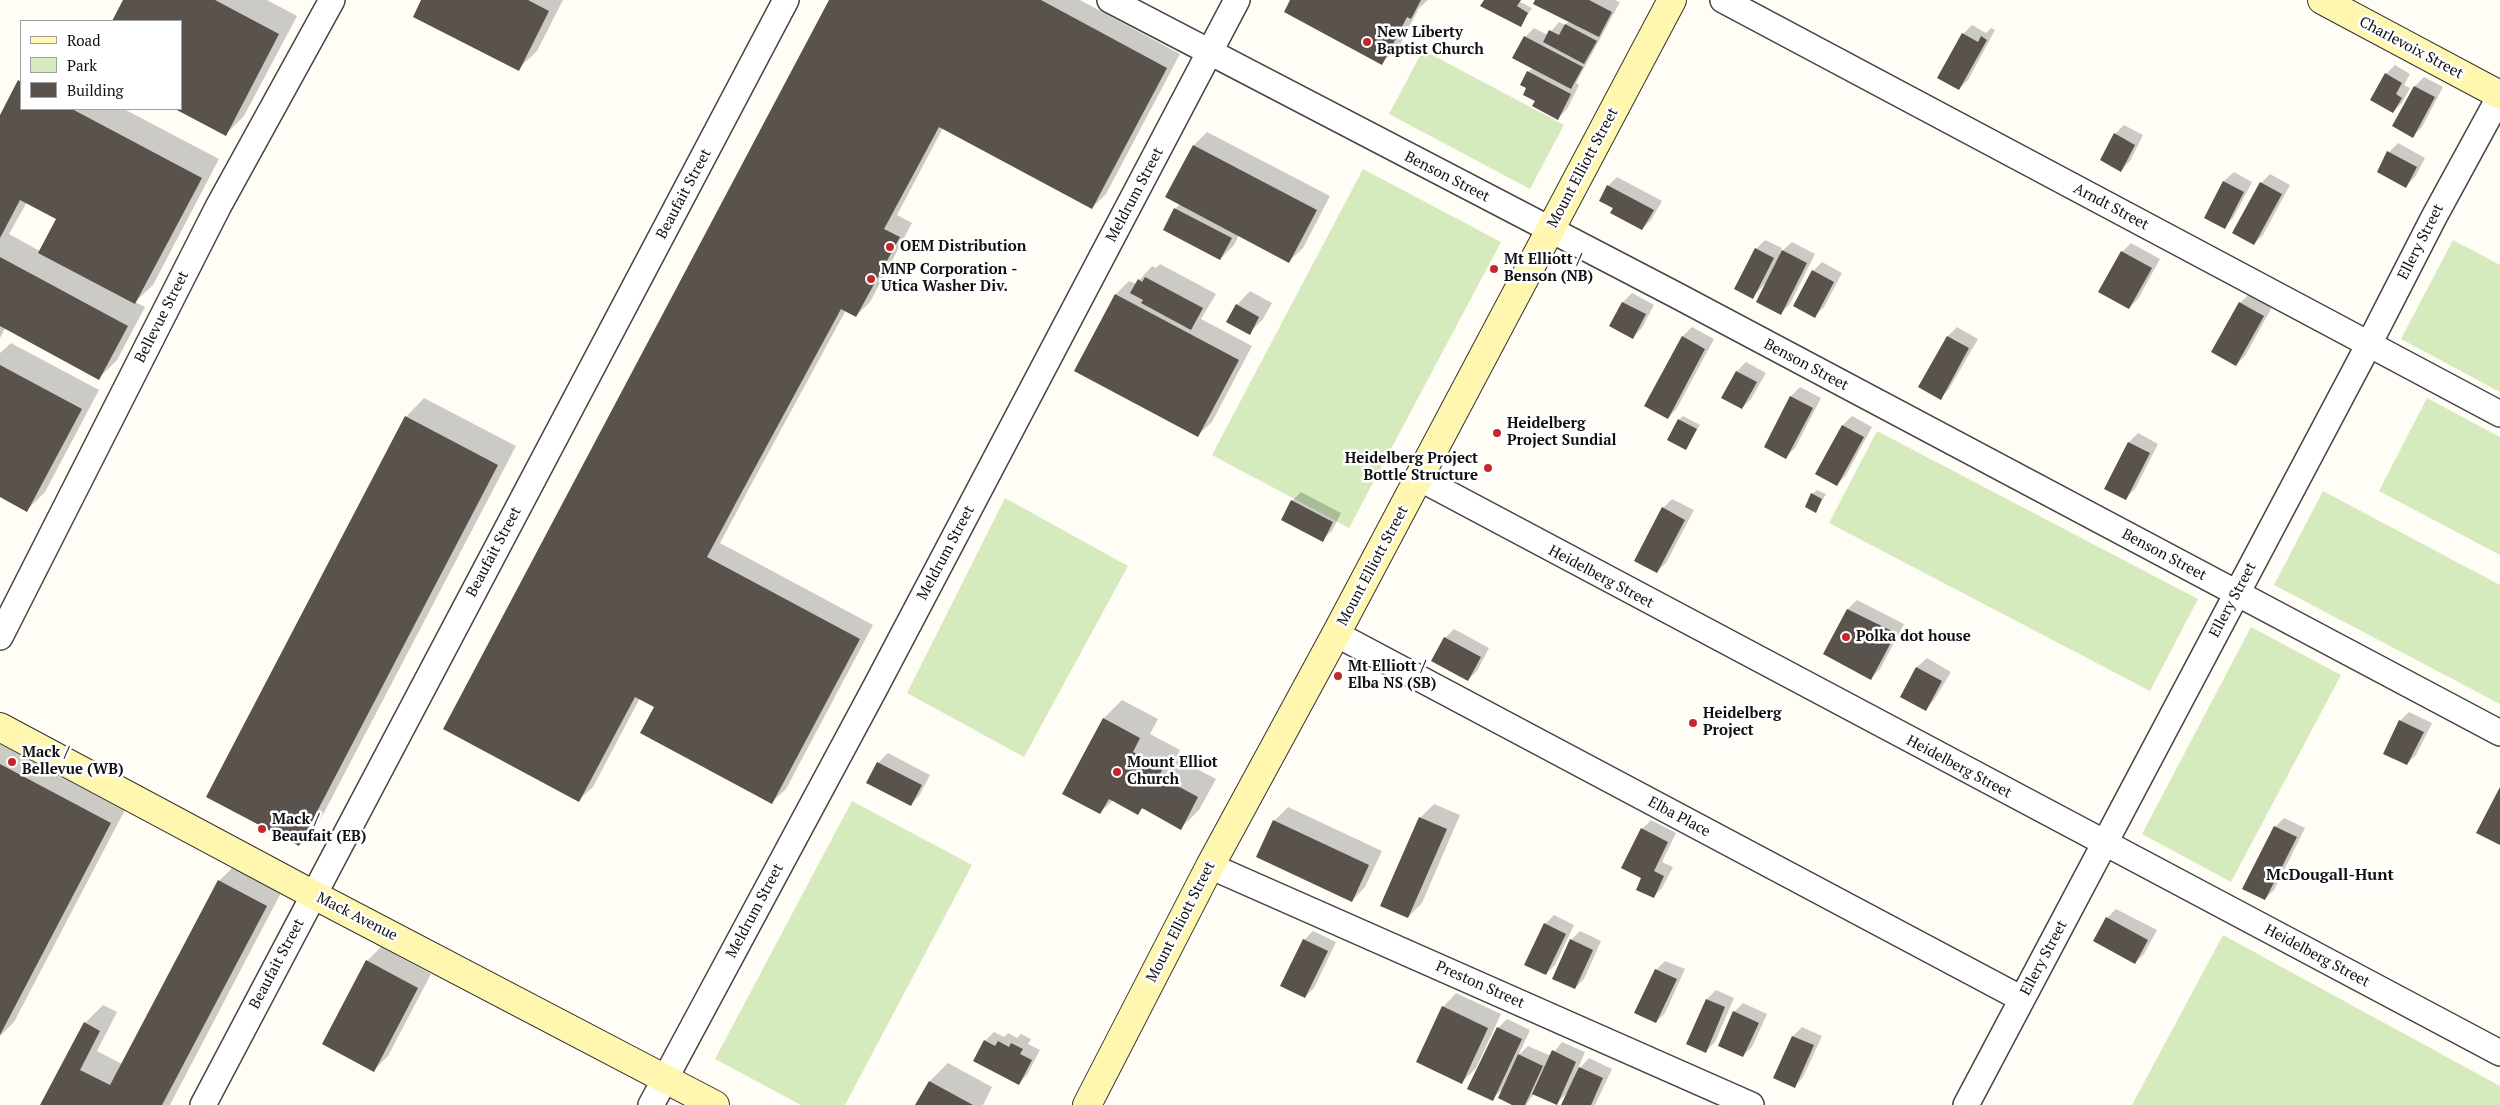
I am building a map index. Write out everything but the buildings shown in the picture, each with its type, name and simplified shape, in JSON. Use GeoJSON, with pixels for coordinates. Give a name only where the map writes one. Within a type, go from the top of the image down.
{"type":"FeatureCollection","features":[{"type":"Feature","properties":{"kind":"main road","name":"Mount Elliott Street"},"geometry":{"type":"LineString","coordinates":[[1087,1105],[1210,866],[1336,634],[1672,0]]}},
{"type":"Feature","properties":{"kind":"main road","name":"Charlevoix Street"},"geometry":{"type":"LineString","coordinates":[[2322,0],[2500,96]]}},
{"type":"Feature","properties":{"kind":"main road","name":"Mack Avenue"},"geometry":{"type":"LineString","coordinates":[[0,727],[715,1105]]}},
{"type":"Feature","properties":{"kind":"street","name":"Bellevue Street"},"geometry":{"type":"LineString","coordinates":[[0,637],[218,207],[332,0]]}},
{"type":"Feature","properties":{"kind":"street","name":"Beaufait Street"},"geometry":{"type":"LineString","coordinates":[[202,1105],[786,0]]}},
{"type":"Feature","properties":{"kind":"street","name":"Benson Street"},"geometry":{"type":"LineString","coordinates":[[1110,0],[1676,295],[2500,734]]}},
{"type":"Feature","properties":{"kind":"street","name":"Meldrum Street"},"geometry":{"type":"LineString","coordinates":[[651,1105],[1211,53],[1237,0]]}},
{"type":"Feature","properties":{"kind":"street","name":"Arndt Street"},"geometry":{"type":"LineString","coordinates":[[1723,0],[2500,414]]}},
{"type":"Feature","properties":{"kind":"street","name":"Ellery Street"},"geometry":{"type":"LineString","coordinates":[[1966,1105],[2369,344],[2434,217],[2500,96]]}},
{"type":"Feature","properties":{"kind":"street","name":"Heidelberg Street"},"geometry":{"type":"LineString","coordinates":[[1419,478],[2500,1053]]}},
{"type":"Feature","properties":{"kind":"street","name":"Elba Place"},"geometry":{"type":"LineString","coordinates":[[1336,634],[2022,999]]}},
{"type":"Feature","properties":{"kind":"street","name":"Preston Street"},"geometry":{"type":"LineString","coordinates":[[1210,866],[1751,1105]]}},
{"type":"Feature","properties":{"kind":"green space"},"geometry":{"type":"Polygon","coordinates":[[[1423,50],[1564,125],[1530,189],[1389,114],[1423,50]]]}},
{"type":"Feature","properties":{"kind":"green space"},"geometry":{"type":"Polygon","coordinates":[[[1363,169],[1501,242],[1349,528],[1212,455],[1363,169]]]}},
{"type":"Feature","properties":{"kind":"green space"},"geometry":{"type":"Polygon","coordinates":[[[2453,240],[2500,265],[2500,392],[2401,339],[2453,240]]]}},
{"type":"Feature","properties":{"kind":"green space"},"geometry":{"type":"Polygon","coordinates":[[[2427,398],[2500,437],[2500,555],[2379,491],[2427,398]]]}},
{"type":"Feature","properties":{"kind":"green space"},"geometry":{"type":"Polygon","coordinates":[[[1877,431],[2198,599],[2150,691],[1829,523],[1877,431]]]}},
{"type":"Feature","properties":{"kind":"green space"},"geometry":{"type":"Polygon","coordinates":[[[2323,491],[2500,585],[2500,704],[2274,585],[2323,491]]]}},
{"type":"Feature","properties":{"kind":"green space"},"geometry":{"type":"Polygon","coordinates":[[[1005,498],[1128,566],[1024,757],[907,693],[1005,498]]]}},
{"type":"Feature","properties":{"kind":"green space"},"geometry":{"type":"Polygon","coordinates":[[[2251,627],[2341,675],[2231,882],[2142,834],[2251,627]]]}},
{"type":"Feature","properties":{"kind":"green space"},"geometry":{"type":"Polygon","coordinates":[[[852,801],[972,865],[845,1105],[801,1105],[715,1059],[852,801]]]}},
{"type":"Feature","properties":{"kind":"green space"},"geometry":{"type":"Polygon","coordinates":[[[2223,935],[2500,1086],[2500,1105],[2132,1105],[2223,935]]]}},
{"type":"Feature","properties":{"kind":"place","name":"New Liberty Baptist Church"},"geometry":{"type":"Point","coordinates":[1367,42]}},
{"type":"Feature","properties":{"kind":"place","name":"OEM Distribution"},"geometry":{"type":"Point","coordinates":[890,247]}},
{"type":"Feature","properties":{"kind":"place","name":"Mt Elliott / Benson (NB)"},"geometry":{"type":"Point","coordinates":[1494,269]}},
{"type":"Feature","properties":{"kind":"place","name":"MNP Corporation - Utica Washer Div."},"geometry":{"type":"Point","coordinates":[871,279]}},
{"type":"Feature","properties":{"kind":"place","name":"Heidelberg Project Sundial"},"geometry":{"type":"Point","coordinates":[1497,433]}},
{"type":"Feature","properties":{"kind":"place","name":"Heidelberg Project Bottle Structure"},"geometry":{"type":"Point","coordinates":[1488,468]}},
{"type":"Feature","properties":{"kind":"place","name":"Polka dot house"},"geometry":{"type":"Point","coordinates":[1846,637]}},
{"type":"Feature","properties":{"kind":"place","name":"Mt Elliott / Elba NS (SB)"},"geometry":{"type":"Point","coordinates":[1338,676]}},
{"type":"Feature","properties":{"kind":"place","name":"Heidelberg Project"},"geometry":{"type":"Point","coordinates":[1693,723]}},
{"type":"Feature","properties":{"kind":"place","name":"Mack / Bellevue (WB)"},"geometry":{"type":"Point","coordinates":[12,762]}},
{"type":"Feature","properties":{"kind":"place","name":"Mount Elliot Church"},"geometry":{"type":"Point","coordinates":[1117,772]}},
{"type":"Feature","properties":{"kind":"place","name":"Mack / Beaufait (EB)"},"geometry":{"type":"Point","coordinates":[262,829]}},
{"type":"Feature","properties":{"kind":"district","name":"McDougall-Hunt"},"geometry":{"type":"Point","coordinates":[2330,875]}}]}
